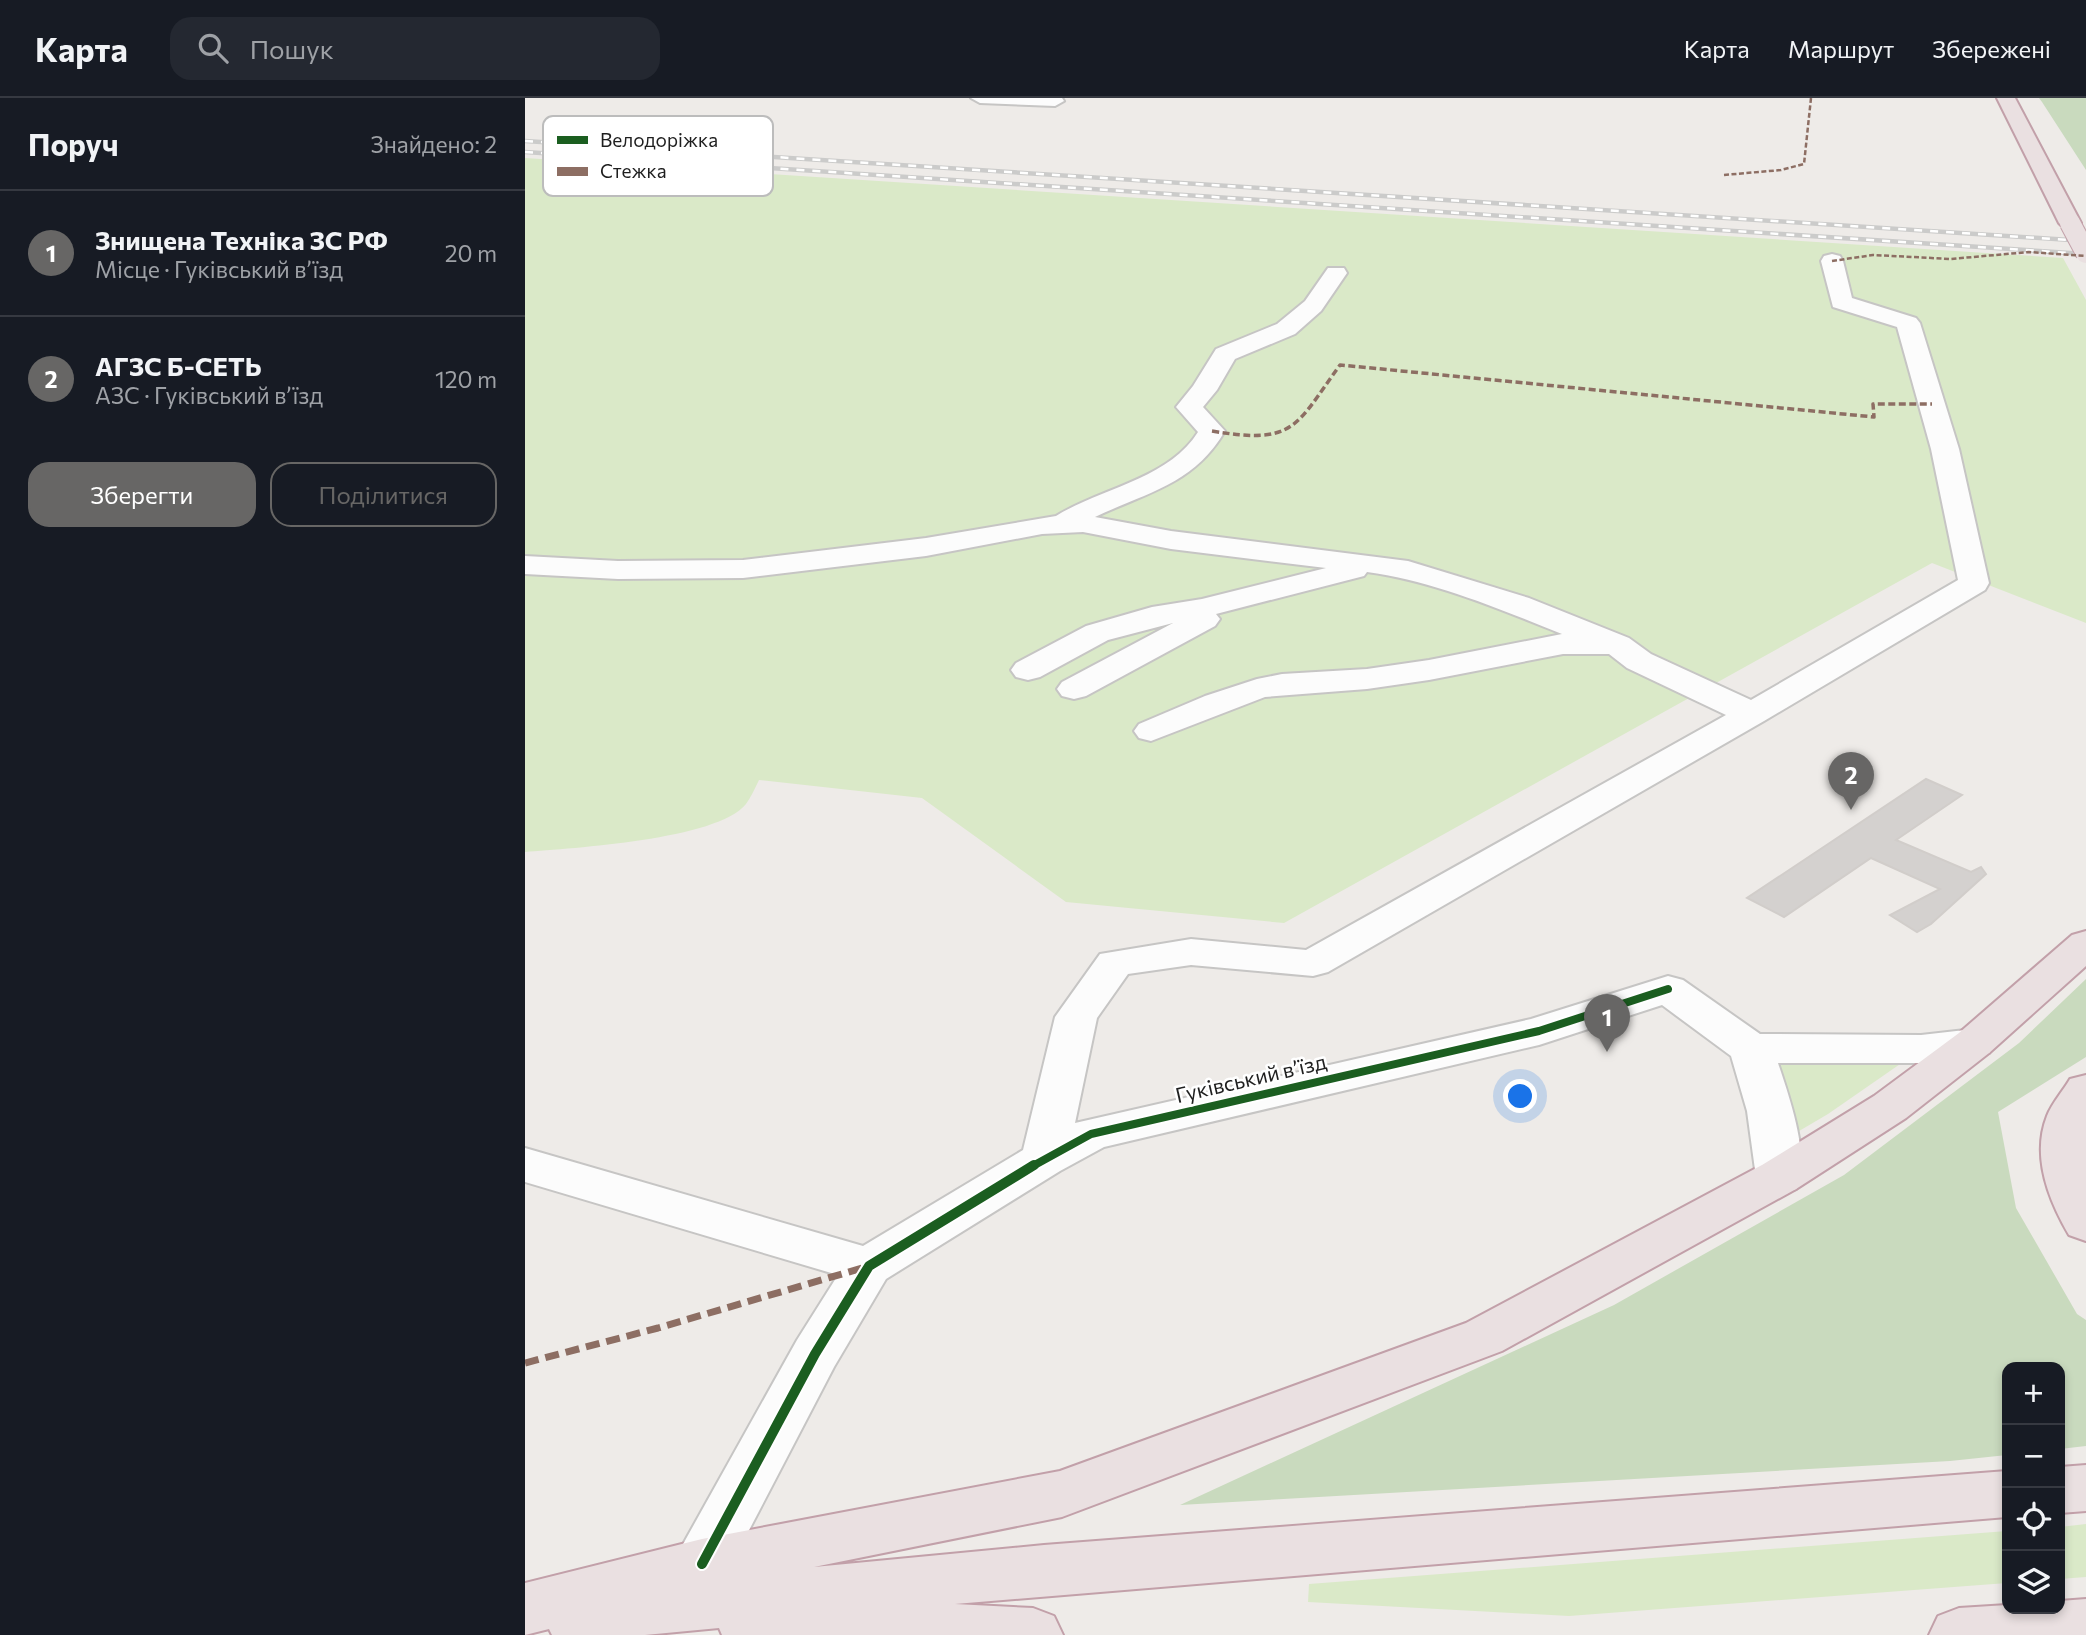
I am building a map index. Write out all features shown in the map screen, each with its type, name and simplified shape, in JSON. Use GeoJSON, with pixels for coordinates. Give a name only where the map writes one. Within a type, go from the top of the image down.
{"type":"FeatureCollection","features":[{"type":"Feature","properties":{"kind":"highway"},"geometry":{"type":"LineString","coordinates":[[2006,98],[2086,253]]}},
{"type":"Feature","properties":{"kind":"highway"},"geometry":{"type":"LineString","coordinates":[[525,1609],[702,1564],[1062,1494],[1485,1337],[1779,1177],[1890,1107],[1974,1043],[2086,944]]}},
{"type":"Feature","properties":{"kind":"highway"},"geometry":{"type":"LineString","coordinates":[[2086,1090],[2069,1118],[2064,1163],[2080,1214],[2086,1223]]}},
{"type":"Feature","properties":{"kind":"highway"},"geometry":{"type":"LineString","coordinates":[[2065,1490],[2086,1488]]}},
{"type":"Feature","properties":{"kind":"highway"},"geometry":{"type":"LineString","coordinates":[[525,1620],[1044,1570],[2002,1494]]}},
{"type":"Feature","properties":{"kind":"highway"},"geometry":{"type":"LineString","coordinates":[[619,1612],[1033,1635]]}},
{"type":"Feature","properties":{"kind":"highway"},"geometry":{"type":"LineString","coordinates":[[1959,1635],[2086,1625]]}},
{"type":"Feature","properties":{"kind":"street"},"geometry":{"type":"LineString","coordinates":[[980,98],[1055,101]]}},
{"type":"Feature","properties":{"kind":"street"},"geometry":{"type":"LineString","coordinates":[[1044,1158],[1076,1017],[1115,963],[1191,951],[1313,963],[1752,714],[1974,583],[1945,449],[1908,323],[1841,302],[1832,261]]}},
{"type":"Feature","properties":{"kind":"street"},"geometry":{"type":"LineString","coordinates":[[1066,522],[1084,509],[1166,475],[1207,444],[1212,431],[1189,407],[1204,390],[1225,354],[1286,329],[1313,306],[1336,273]]}},
{"type":"Feature","properties":{"kind":"street"},"geometry":{"type":"LineString","coordinates":[[525,565],[618,570],[743,569],[926,547],[1066,522],[1221,547],[1397,567],[1518,605],[1616,645],[1639,661]]}},
{"type":"Feature","properties":{"kind":"street"},"geometry":{"type":"LineString","coordinates":[[1028,670],[1097,633],[1152,617],[1354,570],[1397,567]]}},
{"type":"Feature","properties":{"kind":"street"},"geometry":{"type":"LineString","coordinates":[[1074,689],[1242,598]]}},
{"type":"Feature","properties":{"kind":"street"},"geometry":{"type":"LineString","coordinates":[[1151,732],[1257,689],[1282,684],[1367,679],[1581,643],[1607,646],[1752,714]]}},
{"type":"Feature","properties":{"kind":"street","name":"Гуківський в’їзд"},"geometry":{"type":"LineString","coordinates":[[869,1265],[1044,1158],[1091,1134],[1539,1031],[1668,989],[1750,1048]]}},
{"type":"Feature","properties":{"kind":"street"},"geometry":{"type":"LineString","coordinates":[[1779,1177],[1775,1125],[1764,1084],[1750,1048],[1921,1049],[1974,1043]]}},
{"type":"Feature","properties":{"kind":"street"},"geometry":{"type":"LineString","coordinates":[[525,1165],[869,1265],[815,1354],[702,1564]]}},
{"type":"Feature","properties":{"kind":"green space"},"geometry":{"type":"Polygon","coordinates":[[[2039,98],[2086,98],[2086,170],[2042,102],[2039,98]]]}},
{"type":"Feature","properties":{"kind":"green space"},"geometry":{"type":"Polygon","coordinates":[[[525,158],[543,159],[543,196],[773,196],[773,174],[2063,258],[2086,300],[2086,623],[1932,563],[1284,923],[1066,902],[922,798],[759,780],[746,804],[730,816],[706,826],[676,834],[608,845],[525,852],[525,158]]]}},
{"type":"Feature","properties":{"kind":"green space"},"geometry":{"type":"Polygon","coordinates":[[[2086,979],[2086,1057],[1998,1112],[2016,1208],[2077,1314],[2086,1320],[2086,1446],[2065,1448],[2065,1362],[2002,1362],[2002,1456],[1950,1461],[1180,1505],[1614,1305],[1844,1175],[2019,1043],[2086,979]]]}},
{"type":"Feature","properties":{"kind":"green space"},"geometry":{"type":"Polygon","coordinates":[[[1779,1062],[1903,1062],[1794,1134],[1779,1062]]]}},
{"type":"Feature","properties":{"kind":"green space"},"geometry":{"type":"Polygon","coordinates":[[[2086,1524],[2086,1577],[2065,1579],[2065,1526],[2086,1524]]]}},
{"type":"Feature","properties":{"kind":"green space"},"geometry":{"type":"Polygon","coordinates":[[[2002,1531],[2002,1583],[1569,1616],[1308,1602],[1309,1584],[2002,1531]]]}},
{"type":"Feature","properties":{"kind":"building"},"geometry":{"type":"Polygon","coordinates":[[[1926,779],[1962,795],[1896,840],[1971,872],[1981,867],[1986,874],[1931,924],[1917,932],[1890,915],[1940,889],[1871,858],[1784,917],[1747,898],[1926,779]]]}},
{"type":"Feature","properties":{"kind":"railway"},"geometry":{"type":"LineString","coordinates":[[525,141],[543,142]]}},
{"type":"Feature","properties":{"kind":"railway"},"geometry":{"type":"LineString","coordinates":[[525,152],[543,153]]}},
{"type":"Feature","properties":{"kind":"railway"},"geometry":{"type":"LineString","coordinates":[[773,157],[2086,241]]}},
{"type":"Feature","properties":{"kind":"railway"},"geometry":{"type":"LineString","coordinates":[[773,168],[2086,254]]}},
{"type":"Feature","properties":{"kind":"marked path"},"geometry":{"type":"LineString","coordinates":[[1724,175],[1781,170],[1804,164],[1811,98]]}},
{"type":"Feature","properties":{"kind":"marked path"},"geometry":{"type":"LineString","coordinates":[[1832,261],[1873,255],[1951,259],[2029,252],[2086,256]]}},
{"type":"Feature","properties":{"kind":"marked path"},"geometry":{"type":"LineString","coordinates":[[1212,431],[1261,437],[1290,428],[1301,418],[1340,365],[1874,417],[1873,404],[1932,404]]}},
{"type":"Feature","properties":{"kind":"marked path"},"geometry":{"type":"LineString","coordinates":[[525,1363],[658,1328],[869,1266]]}},
{"type":"Feature","properties":{"kind":"cycle path"},"geometry":{"type":"LineString","coordinates":[[702,1564],[815,1354],[869,1266],[1044,1159],[1091,1134],[1539,1031],[1668,989]]}},
{"type":"Feature","properties":{"kind":"place","name":"АГЗС Б-СЕТЬ"},"geometry":{"type":"Point","coordinates":[1851,810]}},
{"type":"Feature","properties":{"kind":"place","name":"Знищена Техніка ЗС РФ"},"geometry":{"type":"Point","coordinates":[1607,1052]}}]}
